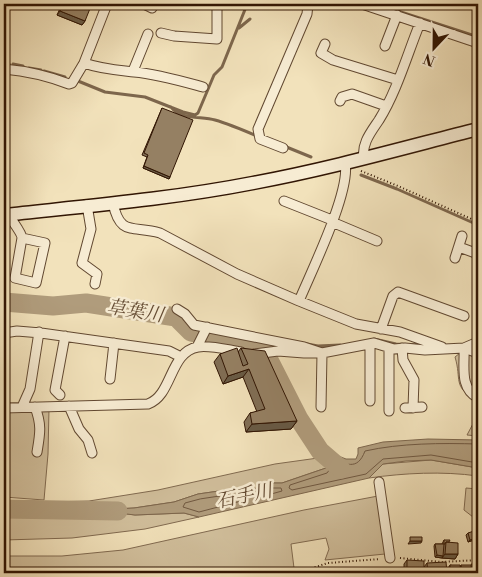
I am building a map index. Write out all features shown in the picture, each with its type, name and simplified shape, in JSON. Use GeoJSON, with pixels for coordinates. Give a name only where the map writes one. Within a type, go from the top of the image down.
{"type":"FeatureCollection","features":[{"type":"Feature","properties":{"kind":"street"},"geometry":{"type":"LineString","coordinates":[[4,69],[34,73],[69,84],[84,63],[107,4]]}},
{"type":"Feature","properties":{"kind":"street"},"geometry":{"type":"LineString","coordinates":[[161,33],[174,36],[217,39],[217,4]]}},
{"type":"Feature","properties":{"kind":"street"},"geometry":{"type":"LineString","coordinates":[[283,148],[260,139],[258,129],[307,14],[308,4]]}},
{"type":"Feature","properties":{"kind":"street"},"geometry":{"type":"LineString","coordinates":[[362,4],[478,40]]}},
{"type":"Feature","properties":{"kind":"street"},"geometry":{"type":"LineString","coordinates":[[385,46],[397,15]]}},
{"type":"Feature","properties":{"kind":"street"},"geometry":{"type":"LineString","coordinates":[[364,159],[362,152],[366,142],[398,80],[420,23]]}},
{"type":"Feature","properties":{"kind":"street"},"geometry":{"type":"LineString","coordinates":[[133,71],[148,34]]}},
{"type":"Feature","properties":{"kind":"street"},"geometry":{"type":"LineString","coordinates":[[144,44],[154,48]]}},
{"type":"Feature","properties":{"kind":"street"},"geometry":{"type":"LineString","coordinates":[[324,44],[321,54],[333,60],[398,80]]}},
{"type":"Feature","properties":{"kind":"street"},"geometry":{"type":"LineString","coordinates":[[84,63],[99,68],[133,71],[203,87]]}},
{"type":"Feature","properties":{"kind":"street"},"geometry":{"type":"LineString","coordinates":[[340,102],[342,97],[352,94],[386,106]]}},
{"type":"Feature","properties":{"kind":"street"},"geometry":{"type":"LineString","coordinates":[[6,215],[160,198],[251,184],[345,164],[478,129]]}},
{"type":"Feature","properties":{"kind":"street"},"geometry":{"type":"LineString","coordinates":[[299,302],[342,197],[346,170],[345,164]]}},
{"type":"Feature","properties":{"kind":"street"},"geometry":{"type":"LineString","coordinates":[[284,201],[377,241]]}},
{"type":"Feature","properties":{"kind":"street"},"geometry":{"type":"LineString","coordinates":[[112,202],[120,224],[127,228],[147,229],[160,233],[238,274],[299,302],[356,324],[400,332],[445,348]]}},
{"type":"Feature","properties":{"kind":"street"},"geometry":{"type":"LineString","coordinates":[[87,206],[91,229],[82,263],[97,274],[95,284]]}},
{"type":"Feature","properties":{"kind":"street"},"geometry":{"type":"LineString","coordinates":[[6,215],[22,234],[15,278],[36,282],[45,243],[22,238]]}},
{"type":"Feature","properties":{"kind":"street"},"geometry":{"type":"LineString","coordinates":[[455,258],[462,236]]}},
{"type":"Feature","properties":{"kind":"street"},"geometry":{"type":"LineString","coordinates":[[459,247],[478,254]]}},
{"type":"Feature","properties":{"kind":"street"},"geometry":{"type":"LineString","coordinates":[[381,329],[393,296],[398,292],[464,316]]}},
{"type":"Feature","properties":{"kind":"street"},"geometry":{"type":"LineString","coordinates":[[177,309],[185,314],[192,323],[206,329],[304,347],[322,353]]}},
{"type":"Feature","properties":{"kind":"street"},"geometry":{"type":"LineString","coordinates":[[4,408],[148,404],[156,401],[162,395],[181,357],[198,344],[206,329]]}},
{"type":"Feature","properties":{"kind":"street"},"geometry":{"type":"LineString","coordinates":[[4,333],[17,331],[39,332],[169,351],[181,357]]}},
{"type":"Feature","properties":{"kind":"street"},"geometry":{"type":"LineString","coordinates":[[22,407],[30,389],[39,332]]}},
{"type":"Feature","properties":{"kind":"street"},"geometry":{"type":"LineString","coordinates":[[60,395],[55,390],[65,336]]}},
{"type":"Feature","properties":{"kind":"street"},"geometry":{"type":"LineString","coordinates":[[464,348],[478,342]]}},
{"type":"Feature","properties":{"kind":"street"},"geometry":{"type":"LineString","coordinates":[[110,379],[114,343]]}},
{"type":"Feature","properties":{"kind":"street"},"geometry":{"type":"LineString","coordinates":[[198,344],[258,355],[271,352],[322,353],[374,343],[389,348],[425,350],[464,348],[478,353]]}},
{"type":"Feature","properties":{"kind":"street"},"geometry":{"type":"LineString","coordinates":[[370,344],[370,401]]}},
{"type":"Feature","properties":{"kind":"street"},"geometry":{"type":"LineString","coordinates":[[389,348],[389,410]]}},
{"type":"Feature","properties":{"kind":"street"},"geometry":{"type":"LineString","coordinates":[[402,348],[405,365],[413,375],[414,380],[413,408]]}},
{"type":"Feature","properties":{"kind":"street"},"geometry":{"type":"LineString","coordinates":[[464,348],[463,378],[472,395],[478,398]]}},
{"type":"Feature","properties":{"kind":"street"},"geometry":{"type":"LineString","coordinates":[[321,407],[322,353]]}},
{"type":"Feature","properties":{"kind":"street"},"geometry":{"type":"LineString","coordinates":[[69,406],[78,429],[88,440],[92,453]]}},
{"type":"Feature","properties":{"kind":"street"},"geometry":{"type":"LineString","coordinates":[[36,407],[41,429],[37,452]]}},
{"type":"Feature","properties":{"kind":"street"},"geometry":{"type":"LineString","coordinates":[[379,482],[390,558]]}},
{"type":"Feature","properties":{"kind":"lane"},"geometry":{"type":"LineString","coordinates":[[478,4],[478,9]]}},
{"type":"Feature","properties":{"kind":"path"},"geometry":{"type":"LineString","coordinates":[[345,164],[478,222]]}},
{"type":"Feature","properties":{"kind":"shaded area"},"geometry":{"type":"Polygon","coordinates":[[[460,353],[478,356],[478,436],[467,435],[475,420],[476,400],[464,391],[459,382],[455,357],[460,353]]]}},
{"type":"Feature","properties":{"kind":"shaded area"},"geometry":{"type":"Polygon","coordinates":[[[49,409],[44,500],[4,497],[4,411],[49,409]]]}},
{"type":"Feature","properties":{"kind":"shaded area"},"geometry":{"type":"Polygon","coordinates":[[[318,458],[326,468],[282,483],[272,483],[244,492],[226,490],[198,494],[174,502],[134,508],[98,510],[135,515],[184,513],[199,517],[145,529],[72,538],[4,540],[4,503],[89,501],[158,490],[275,464],[318,458]]]}},
{"type":"Feature","properties":{"kind":"shaded area"},"geometry":{"type":"Polygon","coordinates":[[[431,460],[478,468],[478,476],[424,473],[369,478],[383,464],[431,460]]]}},
{"type":"Feature","properties":{"kind":"shaded area"},"geometry":{"type":"Polygon","coordinates":[[[466,488],[478,489],[478,537],[473,517],[464,510],[466,488]]]}},
{"type":"Feature","properties":{"kind":"shaded area"},"geometry":{"type":"Polygon","coordinates":[[[378,496],[385,554],[325,560],[329,549],[326,538],[291,544],[294,568],[244,573],[4,573],[4,556],[62,556],[123,550],[304,510],[378,496]]]}},
{"type":"Feature","properties":{"kind":"water"},"geometry":{"type":"Polygon","coordinates":[[[428,439],[478,440],[478,468],[431,460],[383,464],[369,478],[199,517],[184,513],[135,515],[93,510],[134,508],[174,502],[198,494],[226,490],[244,492],[272,483],[282,483],[326,468],[318,458],[328,452],[346,459],[356,459],[358,448],[383,442],[428,439]]]}},
{"type":"Feature","properties":{"kind":"building"},"geometry":{"type":"Polygon","coordinates":[[[63,4],[86,4],[91,6],[85,21],[60,11],[63,4]]]}},
{"type":"Feature","properties":{"kind":"building"},"geometry":{"type":"Polygon","coordinates":[[[162,108],[193,120],[170,177],[144,166],[148,155],[144,153],[162,108]]]}},
{"type":"Feature","properties":{"kind":"building"},"geometry":{"type":"Polygon","coordinates":[[[237,348],[243,366],[248,364],[241,348],[265,351],[297,421],[252,424],[250,413],[265,409],[249,369],[228,376],[220,354],[237,348]]]}},
{"type":"Feature","properties":{"kind":"building"},"geometry":{"type":"Polygon","coordinates":[[[474,531],[476,538],[470,540],[468,533],[474,531]]]}},
{"type":"Feature","properties":{"kind":"building"},"geometry":{"type":"Polygon","coordinates":[[[410,537],[422,537],[422,541],[410,541],[410,537]]]}},
{"type":"Feature","properties":{"kind":"building"},"geometry":{"type":"Polygon","coordinates":[[[446,542],[458,543],[458,554],[445,554],[446,542]]]}},
{"type":"Feature","properties":{"kind":"building"},"geometry":{"type":"Polygon","coordinates":[[[435,544],[444,544],[443,556],[437,555],[435,544]]]}},
{"type":"Feature","properties":{"kind":"building"},"geometry":{"type":"Polygon","coordinates":[[[407,560],[424,561],[424,570],[407,571],[407,560]]]}},
{"type":"Feature","properties":{"kind":"building"},"geometry":{"type":"Polygon","coordinates":[[[478,560],[478,573],[475,573],[474,561],[478,560]]]}},
{"type":"Feature","properties":{"kind":"building"},"geometry":{"type":"Polygon","coordinates":[[[446,562],[447,573],[428,573],[427,563],[446,562]]]}},
{"type":"Feature","properties":{"kind":"building"},"geometry":{"type":"Polygon","coordinates":[[[450,565],[460,565],[461,573],[450,573],[450,565]]]}},
{"type":"Feature","properties":{"kind":"building"},"geometry":{"type":"Polygon","coordinates":[[[461,565],[471,565],[472,573],[462,573],[461,565]]]}},
{"type":"Feature","properties":{"kind":"waterway"},"geometry":{"type":"LineString","coordinates":[[78,81],[105,92],[145,97],[195,115],[198,113],[214,75],[222,67],[246,7],[245,4]]}},
{"type":"Feature","properties":{"kind":"waterway"},"geometry":{"type":"LineString","coordinates":[[376,4],[472,35]]}},
{"type":"Feature","properties":{"kind":"waterway"},"geometry":{"type":"LineString","coordinates":[[239,28],[250,19]]}},
{"type":"Feature","properties":{"kind":"waterway"},"geometry":{"type":"LineString","coordinates":[[4,63],[9,64]]}},
{"type":"Feature","properties":{"kind":"waterway"},"geometry":{"type":"LineString","coordinates":[[13,64],[23,66]]}},
{"type":"Feature","properties":{"kind":"waterway"},"geometry":{"type":"LineString","coordinates":[[29,68],[41,70]]}},
{"type":"Feature","properties":{"kind":"waterway"},"geometry":{"type":"LineString","coordinates":[[44,71],[65,77]]}},
{"type":"Feature","properties":{"kind":"waterway"},"geometry":{"type":"LineString","coordinates":[[171,107],[180,114],[215,120],[257,136]]}},
{"type":"Feature","properties":{"kind":"waterway"},"geometry":{"type":"LineString","coordinates":[[284,146],[311,157]]}},
{"type":"Feature","properties":{"kind":"waterway"},"geometry":{"type":"LineString","coordinates":[[361,175],[478,225]]}},
{"type":"Feature","properties":{"kind":"waterway","name":"草葉川"},"geometry":{"type":"LineString","coordinates":[[4,302],[53,306],[86,303],[176,317],[191,332],[261,348],[299,419],[320,451],[341,469]]}},
{"type":"Feature","properties":{"kind":"waterway"},"geometry":{"type":"LineString","coordinates":[[374,339],[396,344],[417,345]]}},
{"type":"Feature","properties":{"kind":"waterway"},"geometry":{"type":"LineString","coordinates":[[307,344],[318,346],[340,345]]}},
{"type":"Feature","properties":{"kind":"waterway","name":"石手川"},"geometry":{"type":"LineString","coordinates":[[4,509],[118,511]]}}]}
